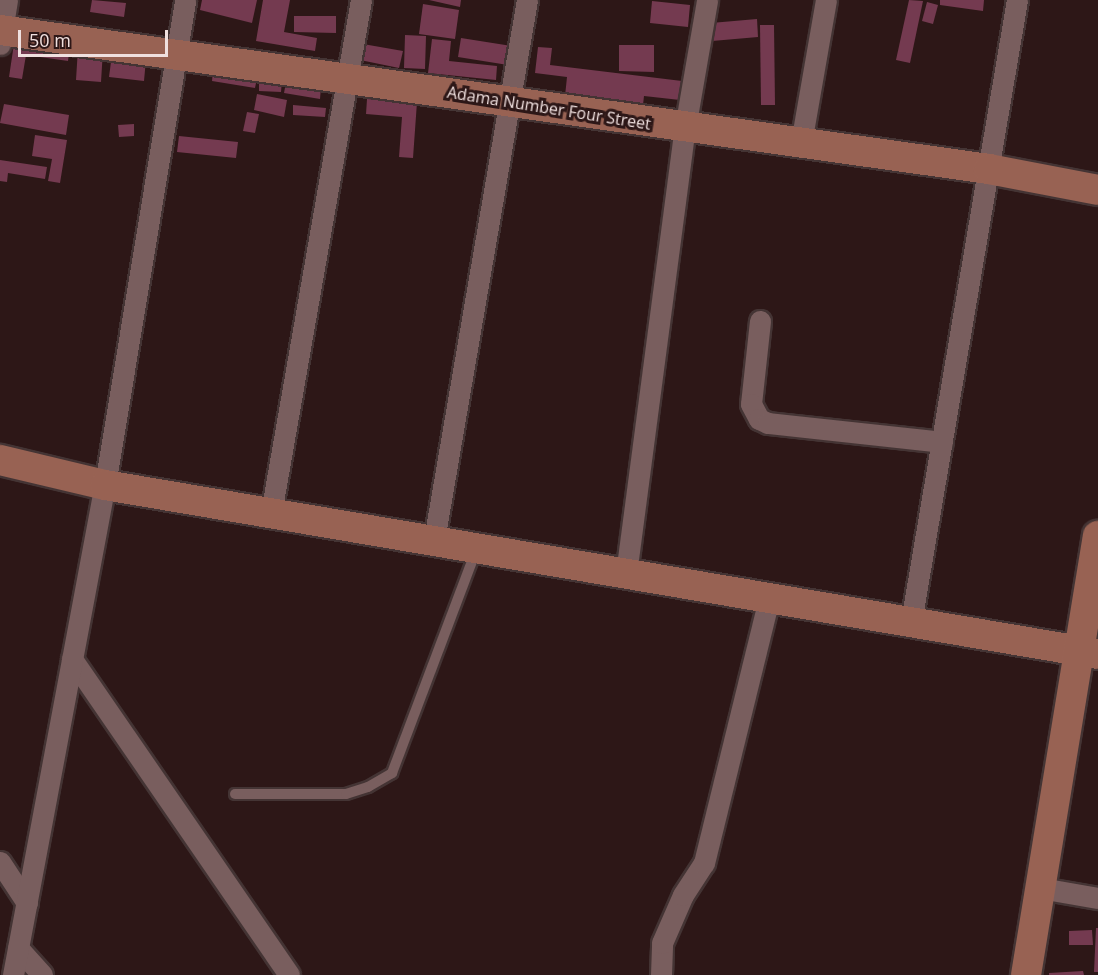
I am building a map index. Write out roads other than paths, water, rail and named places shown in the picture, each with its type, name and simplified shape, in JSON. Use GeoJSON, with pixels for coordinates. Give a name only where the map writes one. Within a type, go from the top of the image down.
{"type":"FeatureCollection","features":[{"type":"Feature","properties":{"kind":"street"},"geometry":{"type":"LineString","coordinates":[[1,34],[8,0]]}},
{"type":"Feature","properties":{"kind":"street"},"geometry":{"type":"LineString","coordinates":[[13,975],[105,485],[185,0]]}},
{"type":"Feature","properties":{"kind":"street"},"geometry":{"type":"LineString","coordinates":[[271,513],[349,79],[361,0]]}},
{"type":"Feature","properties":{"kind":"street"},"geometry":{"type":"LineString","coordinates":[[434,540],[527,0]]}},
{"type":"Feature","properties":{"kind":"street"},"geometry":{"type":"LineString","coordinates":[[626,574],[685,128],[707,0]]}},
{"type":"Feature","properties":{"kind":"street"},"geometry":{"type":"LineString","coordinates":[[801,142],[826,0]]}},
{"type":"Feature","properties":{"kind":"street"},"geometry":{"type":"LineString","coordinates":[[911,622],[1017,0]]}},
{"type":"Feature","properties":{"kind":"street","name":"Adama Number Four Street"},"geometry":{"type":"LineString","coordinates":[[1,34],[175,54],[685,128],[801,142],[989,169],[1098,190]]}},
{"type":"Feature","properties":{"kind":"street"},"geometry":{"type":"LineString","coordinates":[[760,321],[752,404],[759,419],[768,423],[942,442]]}},
{"type":"Feature","properties":{"kind":"street"},"geometry":{"type":"LineString","coordinates":[[0,460],[105,485],[1089,653]]}},
{"type":"Feature","properties":{"kind":"street"},"geometry":{"type":"LineString","coordinates":[[1026,975],[1040,888],[1089,653],[1098,536]]}},
{"type":"Feature","properties":{"kind":"street"},"geometry":{"type":"LineString","coordinates":[[662,975],[662,943],[683,895],[704,862],[768,598]]}},
{"type":"Feature","properties":{"kind":"street"},"geometry":{"type":"LineString","coordinates":[[72,659],[289,975]]}},
{"type":"Feature","properties":{"kind":"street"},"geometry":{"type":"LineString","coordinates":[[0,862],[27,903]]}},
{"type":"Feature","properties":{"kind":"street"},"geometry":{"type":"LineString","coordinates":[[1040,888],[1098,898]]}},
{"type":"Feature","properties":{"kind":"street"},"geometry":{"type":"LineString","coordinates":[[18,948],[42,975]]}},
{"type":"Feature","properties":{"kind":"lane"},"geometry":{"type":"LineString","coordinates":[[235,794],[346,794],[368,787],[392,773],[477,548]]}}]}
